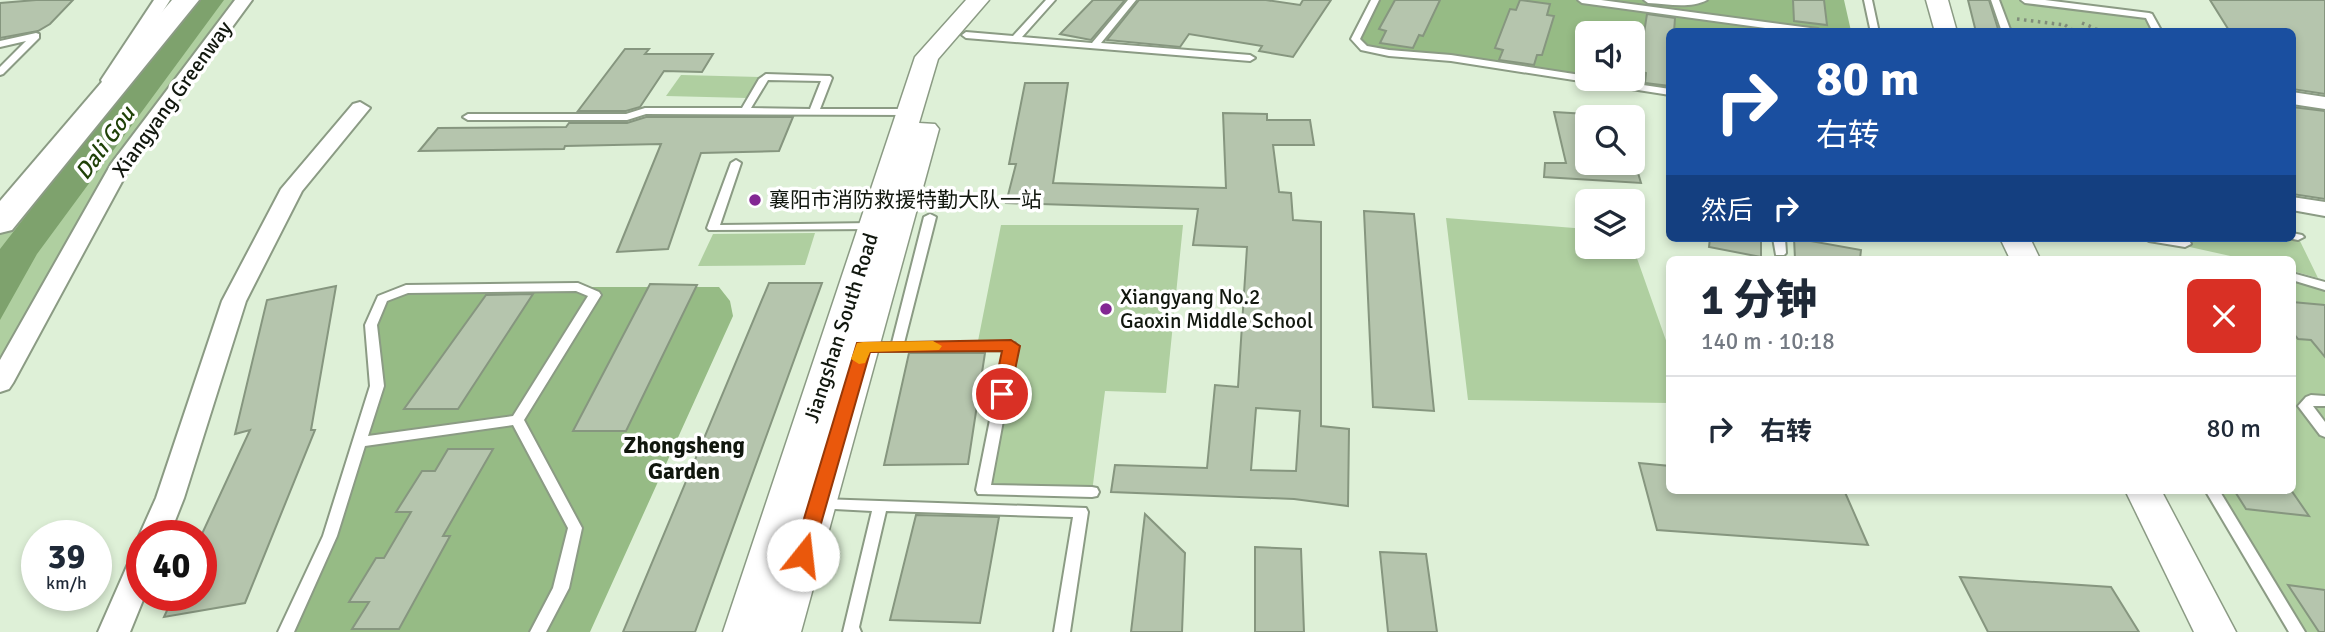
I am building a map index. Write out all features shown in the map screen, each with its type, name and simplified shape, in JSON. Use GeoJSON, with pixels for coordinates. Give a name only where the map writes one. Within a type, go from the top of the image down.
{"type":"FeatureCollection","features":[{"type":"Feature","properties":{"kind":"highway"},"geometry":{"type":"LineString","coordinates":[[0,182],[154,0]]}},
{"type":"Feature","properties":{"kind":"highway"},"geometry":{"type":"LineString","coordinates":[[0,223],[186,0]]}},
{"type":"Feature","properties":{"kind":"street"},"geometry":{"type":"LineString","coordinates":[[0,223],[109,82],[162,0]]}},
{"type":"Feature","properties":{"kind":"street","name":"Xiangyang Greenway"},"geometry":{"type":"LineString","coordinates":[[0,383],[121,164],[244,0]]}},
{"type":"Feature","properties":{"kind":"street","name":"Jiangshan South Road"},"geometry":{"type":"LineString","coordinates":[[744,632],[927,57],[978,0]]}},
{"type":"Feature","properties":{"kind":"street","name":"Jiangshan South Road"},"geometry":{"type":"LineString","coordinates":[[780,632],[947,58],[997,0]]}},
{"type":"Feature","properties":{"kind":"street"},"geometry":{"type":"LineString","coordinates":[[1937,0],[1945,28]]}},
{"type":"Feature","properties":{"kind":"street"},"geometry":{"type":"LineString","coordinates":[[2296,99],[2325,103]]}},
{"type":"Feature","properties":{"kind":"street"},"geometry":{"type":"LineString","coordinates":[[161,520],[234,301],[292,189],[360,108]]}},
{"type":"Feature","properties":{"kind":"street"},"geometry":{"type":"LineString","coordinates":[[2296,204],[2325,209]]}},
{"type":"Feature","properties":{"kind":"street"},"geometry":{"type":"LineString","coordinates":[[2145,494],[2215,632]]}},
{"type":"Feature","properties":{"kind":"street"},"geometry":{"type":"LineString","coordinates":[[114,632],[126,603]]}},
{"type":"Feature","properties":{"kind":"lane"},"geometry":{"type":"LineString","coordinates":[[1015,39],[1051,0]]}},
{"type":"Feature","properties":{"kind":"lane"},"geometry":{"type":"LineString","coordinates":[[1095,45],[1132,0]]}},
{"type":"Feature","properties":{"kind":"lane"},"geometry":{"type":"LineString","coordinates":[[1376,0],[1355,39],[1364,48],[1389,53],[1451,58],[1666,91]]}},
{"type":"Feature","properties":{"kind":"lane"},"geometry":{"type":"LineString","coordinates":[[1582,0],[1788,28]]}},
{"type":"Feature","properties":{"kind":"lane"},"geometry":{"type":"LineString","coordinates":[[1644,0],[1681,3],[1703,0]]}},
{"type":"Feature","properties":{"kind":"lane"},"geometry":{"type":"LineString","coordinates":[[1868,0],[1874,28]]}},
{"type":"Feature","properties":{"kind":"lane"},"geometry":{"type":"LineString","coordinates":[[1995,0],[2006,28]]}},
{"type":"Feature","properties":{"kind":"lane"},"geometry":{"type":"LineString","coordinates":[[2025,0],[2149,16],[2156,28]]}},
{"type":"Feature","properties":{"kind":"lane"},"geometry":{"type":"LineString","coordinates":[[967,35],[1250,58]]}},
{"type":"Feature","properties":{"kind":"lane"},"geometry":{"type":"LineString","coordinates":[[0,44],[36,36],[0,72]]}},
{"type":"Feature","properties":{"kind":"lane"},"geometry":{"type":"LineString","coordinates":[[745,111],[766,77],[827,78],[814,112]]}},
{"type":"Feature","properties":{"kind":"lane"},"geometry":{"type":"LineString","coordinates":[[468,117],[627,117],[645,111],[909,112]]}},
{"type":"Feature","properties":{"kind":"lane"},"geometry":{"type":"LineString","coordinates":[[736,163],[713,228],[873,226]]}},
{"type":"Feature","properties":{"kind":"lane"},"geometry":{"type":"LineString","coordinates":[[897,347],[930,217]]}},
{"type":"Feature","properties":{"kind":"lane"},"geometry":{"type":"LineString","coordinates":[[1779,242],[1780,253]]}},
{"type":"Feature","properties":{"kind":"lane"},"geometry":{"type":"LineString","coordinates":[[2296,277],[2325,286]]}},
{"type":"Feature","properties":{"kind":"lane"},"geometry":{"type":"LineString","coordinates":[[286,632],[330,536],[377,386],[371,325],[382,299],[406,289],[578,287],[595,295],[517,420]]}},
{"type":"Feature","properties":{"kind":"lane"},"geometry":{"type":"LineString","coordinates":[[863,347],[1011,346],[983,490],[1092,492]]}},
{"type":"Feature","properties":{"kind":"lane"},"geometry":{"type":"LineString","coordinates":[[2325,401],[2311,400],[2305,406],[2325,432]]}},
{"type":"Feature","properties":{"kind":"lane"},"geometry":{"type":"LineString","coordinates":[[359,442],[517,420]]}},
{"type":"Feature","properties":{"kind":"lane"},"geometry":{"type":"LineString","coordinates":[[517,420],[575,528],[561,588],[538,632]]}},
{"type":"Feature","properties":{"kind":"lane"},"geometry":{"type":"LineString","coordinates":[[2214,494],[2297,632]]}},
{"type":"Feature","properties":{"kind":"lane"},"geometry":{"type":"LineString","coordinates":[[817,504],[1081,512],[1062,632]]}},
{"type":"Feature","properties":{"kind":"lane"},"geometry":{"type":"LineString","coordinates":[[853,632],[850,630],[880,506]]}},
{"type":"Feature","properties":{"kind":"path"},"geometry":{"type":"LineString","coordinates":[[2001,16],[2065,25],[2075,22],[2089,28]]}},
{"type":"Feature","properties":{"kind":"path"},"geometry":{"type":"LineString","coordinates":[[2065,25],[2069,28]]}},
{"type":"Feature","properties":{"kind":"shaded area"},"geometry":{"type":"Polygon","coordinates":[[[162,0],[244,0],[121,164],[0,383],[0,209],[109,82],[162,0]]]}},
{"type":"Feature","properties":{"kind":"shaded area"},"geometry":{"type":"Polygon","coordinates":[[[1375,0],[1844,0],[1850,28],[1666,28],[1666,92],[1645,89],[1645,21],[1575,21],[1575,78],[1364,48],[1355,39],[1375,0]]]}},
{"type":"Feature","properties":{"kind":"shaded area"},"geometry":{"type":"Polygon","coordinates":[[[1995,0],[2025,0],[2149,16],[2156,28],[2006,28],[1995,0]]]}},
{"type":"Feature","properties":{"kind":"shaded area"},"geometry":{"type":"Polygon","coordinates":[[[681,75],[760,77],[747,98],[666,96],[681,75]]]}},
{"type":"Feature","properties":{"kind":"shaded area"},"geometry":{"type":"Polygon","coordinates":[[[1446,218],[1575,228],[1575,259],[1637,259],[1666,340],[1666,403],[1468,400],[1446,218]]]}},
{"type":"Feature","properties":{"kind":"shaded area"},"geometry":{"type":"Polygon","coordinates":[[[1001,225],[1183,225],[1166,393],[1105,391],[1092,492],[983,490],[1011,346],[977,346],[1001,225]]]}},
{"type":"Feature","properties":{"kind":"shaded area"},"geometry":{"type":"Polygon","coordinates":[[[815,233],[805,265],[698,266],[713,234],[815,233]]]}},
{"type":"Feature","properties":{"kind":"shaded area"},"geometry":{"type":"Polygon","coordinates":[[[2296,237],[2318,278],[2296,272],[2296,256],[2230,256],[2167,242],[2296,242],[2296,237]]]}},
{"type":"Feature","properties":{"kind":"shaded area"},"geometry":{"type":"Polygon","coordinates":[[[2296,277],[2325,286],[2325,632],[2297,632],[2214,494],[2296,494],[2296,277]]]}},
{"type":"Feature","properties":{"kind":"shaded area"},"geometry":{"type":"Polygon","coordinates":[[[719,287],[730,301],[733,316],[590,632],[286,632],[330,536],[377,386],[371,325],[382,299],[406,289],[719,287]]]}},
{"type":"Feature","properties":{"kind":"water","name":"Dali Gou"},"geometry":{"type":"Polygon","coordinates":[[[193,0],[224,0],[37,254],[0,320],[0,249],[193,0]]]}},
{"type":"Feature","properties":{"kind":"building"},"geometry":{"type":"Polygon","coordinates":[[[73,0],[50,24],[38,31],[0,38],[0,3],[73,0]]]}},
{"type":"Feature","properties":{"kind":"building"},"geometry":{"type":"Polygon","coordinates":[[[1093,0],[1125,0],[1091,40],[1060,34],[1093,0]]]}},
{"type":"Feature","properties":{"kind":"building"},"geometry":{"type":"Polygon","coordinates":[[[1139,0],[1266,0],[1300,5],[1303,0],[1331,0],[1293,57],[1259,51],[1262,46],[1189,34],[1180,47],[1107,40],[1139,0]]]}},
{"type":"Feature","properties":{"kind":"building"},"geometry":{"type":"Polygon","coordinates":[[[1395,0],[1440,0],[1423,36],[1419,35],[1413,48],[1380,43],[1386,31],[1379,29],[1395,0]]]}},
{"type":"Feature","properties":{"kind":"building"},"geometry":{"type":"Polygon","coordinates":[[[1520,0],[1550,4],[1547,15],[1554,16],[1542,55],[1537,55],[1534,65],[1499,60],[1503,50],[1495,48],[1510,9],[1516,10],[1520,0]]]}},
{"type":"Feature","properties":{"kind":"building"},"geometry":{"type":"Polygon","coordinates":[[[1793,0],[1824,0],[1827,25],[1794,21],[1793,0]]]}},
{"type":"Feature","properties":{"kind":"building"},"geometry":{"type":"Polygon","coordinates":[[[1968,0],[1989,0],[1998,28],[1975,28],[1968,0]]]}},
{"type":"Feature","properties":{"kind":"building"},"geometry":{"type":"Polygon","coordinates":[[[2210,0],[2325,0],[2325,94],[2296,90],[2296,28],[2228,28],[2210,0]]]}},
{"type":"Feature","properties":{"kind":"building"},"geometry":{"type":"Polygon","coordinates":[[[1647,14],[1675,18],[1674,28],[1666,28],[1666,86],[1645,83],[1647,14]]]}},
{"type":"Feature","properties":{"kind":"building"},"geometry":{"type":"Polygon","coordinates":[[[625,49],[649,49],[645,54],[713,54],[702,72],[664,71],[640,107],[626,111],[578,111],[625,49]]]}},
{"type":"Feature","properties":{"kind":"building"},"geometry":{"type":"Polygon","coordinates":[[[1025,83],[1068,83],[1053,183],[1226,188],[1223,113],[1267,114],[1267,120],[1310,120],[1314,145],[1273,145],[1279,192],[1291,193],[1293,220],[1321,222],[1321,426],[1349,429],[1348,506],[1294,499],[1111,492],[1115,465],[1207,468],[1215,385],[1238,387],[1247,247],[1193,245],[1198,209],[1006,203],[1016,164],[1009,164],[1025,83]],[[1256,408],[1251,470],[1296,471],[1300,411],[1256,408]]]}},
{"type":"Feature","properties":{"kind":"building"},"geometry":{"type":"Polygon","coordinates":[[[2296,107],[2325,111],[2325,199],[2296,195],[2296,107]]]}},
{"type":"Feature","properties":{"kind":"building"},"geometry":{"type":"Polygon","coordinates":[[[1554,112],[1575,113],[1575,175],[1639,175],[1641,183],[1544,177],[1545,163],[1566,163],[1554,112]]]}},
{"type":"Feature","properties":{"kind":"building"},"geometry":{"type":"Polygon","coordinates":[[[646,117],[793,117],[779,151],[701,153],[668,249],[617,252],[661,144],[565,146],[564,149],[419,151],[438,128],[566,127],[569,123],[627,123],[646,117]]]}},
{"type":"Feature","properties":{"kind":"building"},"geometry":{"type":"Polygon","coordinates":[[[1364,211],[1414,214],[1434,411],[1373,407],[1364,211]]]}},
{"type":"Feature","properties":{"kind":"building"},"geometry":{"type":"Polygon","coordinates":[[[1710,242],[1761,242],[1761,256],[1756,256],[1709,247],[1710,242]]]}},
{"type":"Feature","properties":{"kind":"building"},"geometry":{"type":"Polygon","coordinates":[[[1794,242],[1816,242],[1861,250],[1860,256],[1795,256],[1794,242]]]}},
{"type":"Feature","properties":{"kind":"building"},"geometry":{"type":"Polygon","coordinates":[[[769,283],[822,283],[695,632],[623,632],[769,283]]]}},
{"type":"Feature","properties":{"kind":"building"},"geometry":{"type":"Polygon","coordinates":[[[650,284],[697,285],[626,431],[573,431],[650,284]]]}},
{"type":"Feature","properties":{"kind":"building"},"geometry":{"type":"Polygon","coordinates":[[[336,286],[311,430],[315,430],[245,603],[217,608],[217,520],[208,520],[250,430],[235,434],[267,300],[336,286]]]}},
{"type":"Feature","properties":{"kind":"building"},"geometry":{"type":"Polygon","coordinates":[[[533,294],[458,409],[404,409],[486,295],[533,294]]]}},
{"type":"Feature","properties":{"kind":"building"},"geometry":{"type":"Polygon","coordinates":[[[2296,302],[2325,305],[2325,357],[2311,340],[2298,339],[2296,302]]]}},
{"type":"Feature","properties":{"kind":"building"},"geometry":{"type":"Polygon","coordinates":[[[909,353],[985,353],[968,464],[884,465],[909,353]]]}},
{"type":"Feature","properties":{"kind":"building"},"geometry":{"type":"Polygon","coordinates":[[[448,449],[493,449],[443,536],[450,536],[399,629],[352,629],[369,602],[349,602],[376,558],[384,558],[411,512],[396,512],[422,471],[435,471],[448,449]]]}},
{"type":"Feature","properties":{"kind":"building"},"geometry":{"type":"Polygon","coordinates":[[[1639,463],[1666,466],[1666,494],[1846,494],[1868,545],[1657,530],[1639,463]]]}},
{"type":"Feature","properties":{"kind":"building"},"geometry":{"type":"Polygon","coordinates":[[[2237,494],[2294,494],[2309,516],[2246,509],[2237,494]]]}},
{"type":"Feature","properties":{"kind":"building"},"geometry":{"type":"Polygon","coordinates":[[[1145,514],[1185,553],[1182,632],[1131,632],[1145,514]]]}},
{"type":"Feature","properties":{"kind":"building"},"geometry":{"type":"Polygon","coordinates":[[[916,515],[999,517],[980,623],[890,620],[916,515]]]}},
{"type":"Feature","properties":{"kind":"building"},"geometry":{"type":"Polygon","coordinates":[[[1255,547],[1301,549],[1304,632],[1255,632],[1255,547]]]}},
{"type":"Feature","properties":{"kind":"building"},"geometry":{"type":"Polygon","coordinates":[[[1380,552],[1426,554],[1437,632],[1388,632],[1380,552]]]}},
{"type":"Feature","properties":{"kind":"building"},"geometry":{"type":"Polygon","coordinates":[[[1960,577],[2111,587],[2139,632],[1988,632],[1960,577]]]}},
{"type":"Feature","properties":{"kind":"building"},"geometry":{"type":"Polygon","coordinates":[[[2288,585],[2325,590],[2325,632],[2319,632],[2288,585]]]}},
{"type":"Feature","properties":{"kind":"building"},"geometry":{"type":"Polygon","coordinates":[[[167,611],[199,611],[164,617],[167,611]]]}},
{"type":"Feature","properties":{"kind":"slow traffic"},"geometry":{"type":"LineString","coordinates":[[859,359],[863,347],[933,346]]}},
{"type":"Feature","properties":{"kind":"place","name":"襄阳市消防救援特勤大队一站"},"geometry":{"type":"Point","coordinates":[755,200]}},
{"type":"Feature","properties":{"kind":"place","name":"Xiangyang No.2 Gaoxin Middle School"},"geometry":{"type":"Point","coordinates":[1106,309]}},
{"type":"Feature","properties":{"kind":"district","name":"Zhongsheng Garden"},"geometry":{"type":"Point","coordinates":[684,458]}},
{"type":"Feature","properties":{"kind":"route"},"geometry":{"type":"LineString","coordinates":[[803,555],[863,347],[1011,346],[1002,394]]}}]}
